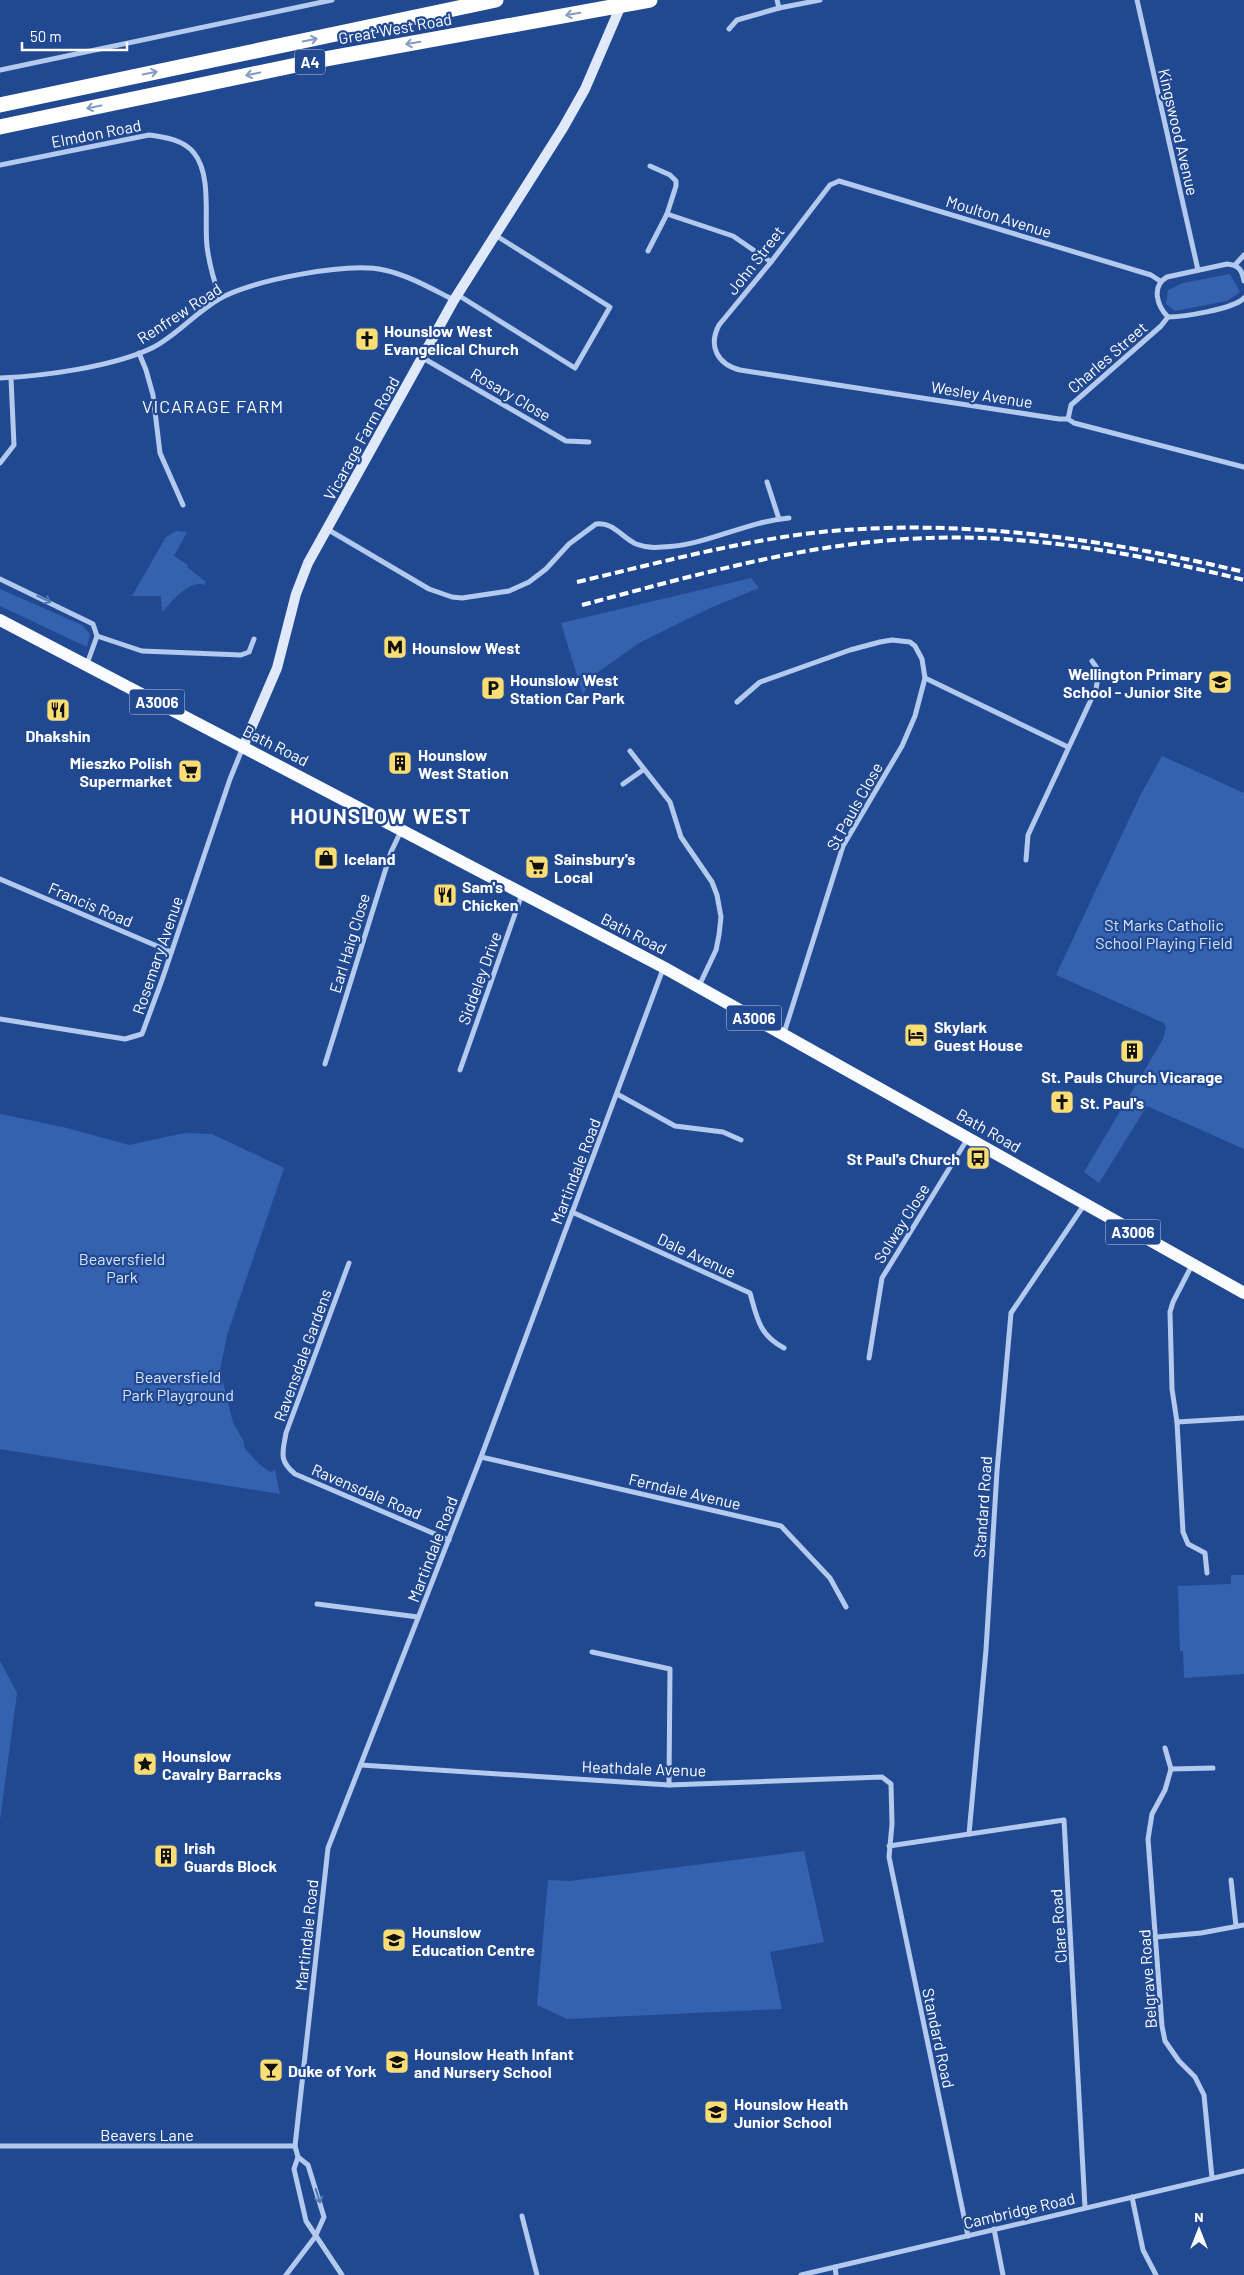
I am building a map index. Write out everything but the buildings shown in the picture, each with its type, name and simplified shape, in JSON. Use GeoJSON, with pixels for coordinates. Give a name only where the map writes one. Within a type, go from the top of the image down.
{"type":"FeatureCollection","features":[{"type":"Feature","properties":{"kind":"highway","name":"Great West Road"},"geometry":{"type":"LineString","coordinates":[[0,105],[440,10],[496,0]]}},
{"type":"Feature","properties":{"kind":"highway","name":"Great West Road"},"geometry":{"type":"LineString","coordinates":[[0,127],[324,59],[622,3],[650,0]]}},
{"type":"Feature","properties":{"kind":"main road","name":"Bath Road"},"geometry":{"type":"LineString","coordinates":[[0,620],[663,966],[968,1137],[1084,1205],[1244,1293]]}},
{"type":"Feature","properties":{"kind":"street"},"geometry":{"type":"LineString","coordinates":[[0,70],[332,0]]}},
{"type":"Feature","properties":{"kind":"street"},"geometry":{"type":"LineString","coordinates":[[777,0],[778,8]]}},
{"type":"Feature","properties":{"kind":"street"},"geometry":{"type":"LineString","coordinates":[[729,29],[737,20],[778,8],[820,0]]}},
{"type":"Feature","properties":{"kind":"street","name":"Kingswood Avenue"},"geometry":{"type":"LineString","coordinates":[[1136,0],[1198,270]]}},
{"type":"Feature","properties":{"kind":"street","name":"Vicarage Farm Road"},"geometry":{"type":"LineString","coordinates":[[243,747],[277,668],[301,578],[326,529],[456,297],[563,128],[585,89],[622,3]]}},
{"type":"Feature","properties":{"kind":"street","name":"Elmdon Road"},"geometry":{"type":"LineString","coordinates":[[0,165],[149,135],[166,137],[183,143],[196,154],[204,173],[207,244],[212,272],[220,298]]}},
{"type":"Feature","properties":{"kind":"street"},"geometry":{"type":"LineString","coordinates":[[648,251],[666,214],[676,186],[676,181],[670,175],[650,166]]}},
{"type":"Feature","properties":{"kind":"street","name":"Moulton Avenue"},"geometry":{"type":"LineString","coordinates":[[830,184],[839,181],[846,182],[1151,275],[1160,281]]}},
{"type":"Feature","properties":{"kind":"street","name":"John Street"},"geometry":{"type":"LineString","coordinates":[[717,355],[714,341],[719,325],[771,262],[830,184]]}},
{"type":"Feature","properties":{"kind":"street"},"geometry":{"type":"LineString","coordinates":[[666,214],[733,236],[771,262]]}},
{"type":"Feature","properties":{"kind":"street","name":"Renfrew Road"},"geometry":{"type":"LineString","coordinates":[[0,378],[84,367],[139,353],[153,347],[220,298],[243,289],[301,274],[354,268],[385,270],[456,297],[575,368],[610,307],[495,235]]}},
{"type":"Feature","properties":{"kind":"street"},"geometry":{"type":"LineString","coordinates":[[1235,265],[1244,255]]}},
{"type":"Feature","properties":{"kind":"street"},"geometry":{"type":"LineString","coordinates":[[1244,281],[1242,271],[1235,265],[1227,264],[1167,277],[1160,281],[1156,290],[1161,310],[1168,316],[1178,316],[1233,305],[1244,300]]}},
{"type":"Feature","properties":{"kind":"street","name":"Charles Street"},"geometry":{"type":"LineString","coordinates":[[1068,419],[1071,405],[1161,326],[1168,316]]}},
{"type":"Feature","properties":{"kind":"street"},"geometry":{"type":"LineString","coordinates":[[139,353],[153,395],[160,453],[182,505]]}},
{"type":"Feature","properties":{"kind":"street","name":"Wesley Avenue"},"geometry":{"type":"LineString","coordinates":[[717,355],[723,363],[740,370],[1059,420],[1068,419],[1074,423],[1244,468]]}},
{"type":"Feature","properties":{"kind":"street","name":"Rosary Close"},"geometry":{"type":"LineString","coordinates":[[423,358],[566,441],[589,442]]}},
{"type":"Feature","properties":{"kind":"street"},"geometry":{"type":"LineString","coordinates":[[0,463],[14,445],[11,378]]}},
{"type":"Feature","properties":{"kind":"street"},"geometry":{"type":"LineString","coordinates":[[767,482],[778,519]]}},
{"type":"Feature","properties":{"kind":"street"},"geometry":{"type":"LineString","coordinates":[[326,529],[429,589],[452,598],[462,598],[509,591],[529,582],[546,569],[569,544],[596,524],[615,528],[636,544],[662,548],[697,543],[747,525],[789,518]]}},
{"type":"Feature","properties":{"kind":"street"},"geometry":{"type":"LineString","coordinates":[[0,579],[94,624],[97,636],[86,665]]}},
{"type":"Feature","properties":{"kind":"street"},"geometry":{"type":"LineString","coordinates":[[97,636],[142,651],[240,655],[248,652],[254,639]]}},
{"type":"Feature","properties":{"kind":"street","name":"St Pauls Close"},"geometry":{"type":"LineString","coordinates":[[737,702],[760,682],[850,650],[892,640],[904,641],[915,646],[922,659],[924,678],[915,716],[902,746],[847,838],[839,855],[783,1034]]}},
{"type":"Feature","properties":{"kind":"street"},"geometry":{"type":"LineString","coordinates":[[1026,860],[1028,835],[1097,684],[1099,671],[1092,661]]}},
{"type":"Feature","properties":{"kind":"street"},"geometry":{"type":"LineString","coordinates":[[924,678],[1068,747]]}},
{"type":"Feature","properties":{"kind":"street","name":"Rosemary Avenue"},"geometry":{"type":"LineString","coordinates":[[0,1019],[125,1039],[134,1038],[144,1030],[219,808],[243,747]]}},
{"type":"Feature","properties":{"kind":"street"},"geometry":{"type":"LineString","coordinates":[[630,751],[670,802],[682,837],[712,882],[717,896],[720,917],[719,935],[716,950],[699,987]]}},
{"type":"Feature","properties":{"kind":"street"},"geometry":{"type":"LineString","coordinates":[[623,784],[643,770]]}},
{"type":"Feature","properties":{"kind":"street","name":"Earl Haig Close"},"geometry":{"type":"LineString","coordinates":[[324,1064],[391,852],[401,830]]}},
{"type":"Feature","properties":{"kind":"street","name":"Francis Road"},"geometry":{"type":"LineString","coordinates":[[0,879],[171,952]]}},
{"type":"Feature","properties":{"kind":"street","name":"Siddeley Drive"},"geometry":{"type":"LineString","coordinates":[[460,1070],[522,894]]}},
{"type":"Feature","properties":{"kind":"street","name":"Martindale Road"},"geometry":{"type":"LineString","coordinates":[[342,2275],[306,2221],[294,2169],[298,2157],[295,2146],[328,1848],[481,1457],[618,1094],[663,966]]}},
{"type":"Feature","properties":{"kind":"street"},"geometry":{"type":"LineString","coordinates":[[618,1094],[675,1126],[723,1132],[741,1140]]}},
{"type":"Feature","properties":{"kind":"street","name":"Solway Close"},"geometry":{"type":"LineString","coordinates":[[869,1358],[882,1278],[968,1137]]}},
{"type":"Feature","properties":{"kind":"street","name":"Standard Road"},"geometry":{"type":"LineString","coordinates":[[969,1834],[986,1650],[1009,1322],[1015,1306],[1084,1205]]}},
{"type":"Feature","properties":{"kind":"street","name":"Dale Avenue"},"geometry":{"type":"LineString","coordinates":[[572,1212],[750,1293],[758,1321],[770,1341],[784,1348]]}},
{"type":"Feature","properties":{"kind":"street","name":"Ravensdale Gardens"},"geometry":{"type":"LineString","coordinates":[[282,1457],[286,1433],[350,1263]]}},
{"type":"Feature","properties":{"kind":"street"},"geometry":{"type":"LineString","coordinates":[[1192,1264],[1170,1312],[1172,1389],[1177,1422],[1184,1532],[1188,1544],[1205,1553],[1207,1573]]}},
{"type":"Feature","properties":{"kind":"street"},"geometry":{"type":"LineString","coordinates":[[1177,1422],[1244,1418]]}},
{"type":"Feature","properties":{"kind":"street","name":"Ravensdale Road"},"geometry":{"type":"LineString","coordinates":[[282,1457],[286,1466],[294,1474],[449,1540]]}},
{"type":"Feature","properties":{"kind":"street","name":"Ferndale Avenue"},"geometry":{"type":"LineString","coordinates":[[481,1457],[781,1526],[830,1578],[846,1607]]}},
{"type":"Feature","properties":{"kind":"street"},"geometry":{"type":"LineString","coordinates":[[316,1604],[418,1618]]}},
{"type":"Feature","properties":{"kind":"street"},"geometry":{"type":"LineString","coordinates":[[592,1652],[670,1669],[669,1785]]}},
{"type":"Feature","properties":{"kind":"street"},"geometry":{"type":"LineString","coordinates":[[1165,1748],[1171,1769],[1214,1768]]}},
{"type":"Feature","properties":{"kind":"street","name":"Heathdale Avenue"},"geometry":{"type":"LineString","coordinates":[[361,1764],[669,1785],[882,1777],[891,1784],[892,1824],[888,1846]]}},
{"type":"Feature","properties":{"kind":"street","name":"Belgrave Road"},"geometry":{"type":"LineString","coordinates":[[1171,1769],[1165,1790],[1152,1814],[1148,1839],[1157,1937],[1162,2026],[1166,2041],[1179,2061],[1195,2077],[1204,2095],[1212,2178]]}},
{"type":"Feature","properties":{"kind":"street","name":"Clare Road"},"geometry":{"type":"LineString","coordinates":[[888,1846],[1064,1820],[1085,2208]]}},
{"type":"Feature","properties":{"kind":"street","name":"Standard Road"},"geometry":{"type":"LineString","coordinates":[[888,1846],[888,1857],[968,2236]]}},
{"type":"Feature","properties":{"kind":"street"},"geometry":{"type":"LineString","coordinates":[[1231,1880],[1236,1926]]}},
{"type":"Feature","properties":{"kind":"street"},"geometry":{"type":"LineString","coordinates":[[1157,1937],[1201,1933],[1244,1925]]}},
{"type":"Feature","properties":{"kind":"street","name":"Beavers Lane"},"geometry":{"type":"LineString","coordinates":[[0,2146],[295,2146]]}},
{"type":"Feature","properties":{"kind":"street","name":"Martindale Road"},"geometry":{"type":"LineString","coordinates":[[298,2157],[308,2165],[324,2217],[315,2237]]}},
{"type":"Feature","properties":{"kind":"street","name":"Cambridge Road"},"geometry":{"type":"LineString","coordinates":[[801,2275],[1244,2171]]}},
{"type":"Feature","properties":{"kind":"street"},"geometry":{"type":"LineString","coordinates":[[1132,2197],[1143,2250],[1156,2275]]}},
{"type":"Feature","properties":{"kind":"street"},"geometry":{"type":"LineString","coordinates":[[522,2216],[537,2275]]}},
{"type":"Feature","properties":{"kind":"street"},"geometry":{"type":"LineString","coordinates":[[994,2229],[1003,2275]]}},
{"type":"Feature","properties":{"kind":"street"},"geometry":{"type":"LineString","coordinates":[[286,2275],[315,2237]]}},
{"type":"Feature","properties":{"kind":"street"},"geometry":{"type":"LineString","coordinates":[[835,2267],[836,2275]]}},
{"type":"Feature","properties":{"kind":"green space"},"geometry":{"type":"Polygon","coordinates":[[[1230,274],[1240,292],[1227,301],[1175,311],[1166,304],[1168,290],[1183,283],[1230,274]]]}},
{"type":"Feature","properties":{"kind":"green space"},"geometry":{"type":"Polygon","coordinates":[[[176,531],[187,532],[174,556],[188,565],[187,567],[206,582],[204,585],[192,585],[186,589],[162,612],[161,596],[132,596],[166,537],[176,531]]]}},
{"type":"Feature","properties":{"kind":"green space"},"geometry":{"type":"Polygon","coordinates":[[[751,578],[759,588],[710,608],[639,643],[591,677],[583,695],[561,623],[751,578]]]}},
{"type":"Feature","properties":{"kind":"green space"},"geometry":{"type":"Polygon","coordinates":[[[0,589],[82,625],[90,634],[87,647],[0,606],[0,589]]]}},
{"type":"Feature","properties":{"kind":"green space","name":"St Marks Catholic School Playing Field"},"geometry":{"type":"Polygon","coordinates":[[[1162,756],[1244,793],[1244,1149],[1147,1106],[1099,1183],[1084,1172],[1163,1039],[1166,1028],[1164,1023],[1056,975],[1141,794],[1162,756]]]}},
{"type":"Feature","properties":{"kind":"green space","name":"Beaversfield Park"},"geometry":{"type":"Polygon","coordinates":[[[0,1114],[63,1127],[129,1145],[185,1133],[212,1134],[284,1168],[227,1335],[220,1370],[233,1423],[243,1440],[245,1449],[259,1464],[270,1472],[275,1470],[280,1494],[0,1449],[0,1114]]]}},
{"type":"Feature","properties":{"kind":"green space"},"geometry":{"type":"Polygon","coordinates":[[[1231,1575],[1244,1575],[1244,1674],[1184,1678],[1183,1651],[1180,1651],[1178,1586],[1231,1584],[1231,1575]]]}},
{"type":"Feature","properties":{"kind":"green space"},"geometry":{"type":"Polygon","coordinates":[[[0,1661],[17,1693],[0,1820],[0,1661]]]}},
{"type":"Feature","properties":{"kind":"green space"},"geometry":{"type":"Polygon","coordinates":[[[804,1851],[824,1942],[770,1952],[782,2009],[567,2019],[537,2005],[548,1880],[570,1881],[804,1851]]]}},
{"type":"Feature","properties":{"kind":"railway"},"geometry":{"type":"LineString","coordinates":[[577,582],[699,553],[760,541],[821,532],[875,528],[928,528],[1034,534],[1139,550],[1244,572]]}},
{"type":"Feature","properties":{"kind":"railway"},"geometry":{"type":"LineString","coordinates":[[582,605],[754,561],[842,546],[930,538],[1008,539],[1088,548],[1167,562],[1244,580]]}},
{"type":"Feature","properties":{"kind":"place","name":"Hounslow West Evangelical Church"},"geometry":{"type":"Point","coordinates":[367,339]}},
{"type":"Feature","properties":{"kind":"place","name":"Hounslow West"},"geometry":{"type":"Point","coordinates":[395,647]}},
{"type":"Feature","properties":{"kind":"place","name":"Wellington Primary School - Junior Site"},"geometry":{"type":"Point","coordinates":[1220,682]}},
{"type":"Feature","properties":{"kind":"place","name":"Hounslow West Station Car Park"},"geometry":{"type":"Point","coordinates":[493,688]}},
{"type":"Feature","properties":{"kind":"place","name":"Dhakshin"},"geometry":{"type":"Point","coordinates":[58,710]}},
{"type":"Feature","properties":{"kind":"place","name":"Hounslow West Station"},"geometry":{"type":"Point","coordinates":[400,763]}},
{"type":"Feature","properties":{"kind":"place","name":"Mieszko Polish Supermarket"},"geometry":{"type":"Point","coordinates":[190,771]}},
{"type":"Feature","properties":{"kind":"place","name":"Iceland"},"geometry":{"type":"Point","coordinates":[326,858]}},
{"type":"Feature","properties":{"kind":"place","name":"Sainsbury's Local"},"geometry":{"type":"Point","coordinates":[537,867]}},
{"type":"Feature","properties":{"kind":"place","name":"Sam's Chicken"},"geometry":{"type":"Point","coordinates":[445,895]}},
{"type":"Feature","properties":{"kind":"place","name":"Skylark Guest House"},"geometry":{"type":"Point","coordinates":[916,1035]}},
{"type":"Feature","properties":{"kind":"place","name":"St. Pauls Church Vicarage"},"geometry":{"type":"Point","coordinates":[1132,1051]}},
{"type":"Feature","properties":{"kind":"place","name":"St. Paul's"},"geometry":{"type":"Point","coordinates":[1062,1102]}},
{"type":"Feature","properties":{"kind":"place","name":"St Paul's Church"},"geometry":{"type":"Point","coordinates":[978,1158]}},
{"type":"Feature","properties":{"kind":"place","name":"Hounslow Cavalry Barracks"},"geometry":{"type":"Point","coordinates":[145,1764]}},
{"type":"Feature","properties":{"kind":"place","name":"Irish Guards Block"},"geometry":{"type":"Point","coordinates":[166,1856]}},
{"type":"Feature","properties":{"kind":"place","name":"Hounslow Education Centre"},"geometry":{"type":"Point","coordinates":[394,1940]}},
{"type":"Feature","properties":{"kind":"place","name":"Hounslow Heath Infant and Nursery School"},"geometry":{"type":"Point","coordinates":[397,2062]}},
{"type":"Feature","properties":{"kind":"place","name":"Duke of York"},"geometry":{"type":"Point","coordinates":[271,2070]}},
{"type":"Feature","properties":{"kind":"place","name":"Hounslow Heath Junior School"},"geometry":{"type":"Point","coordinates":[716,2112]}},
{"type":"Feature","properties":{"kind":"district","name":"VICARAGE FARM"},"geometry":{"type":"Point","coordinates":[213,406]}},
{"type":"Feature","properties":{"kind":"district","name":"HOUNSLOW WEST"},"geometry":{"type":"Point","coordinates":[381,815]}},
{"type":"Feature","properties":{"kind":"park label","name":"Beaversfield Park Playground"},"geometry":{"type":"Point","coordinates":[178,1385]}}]}
